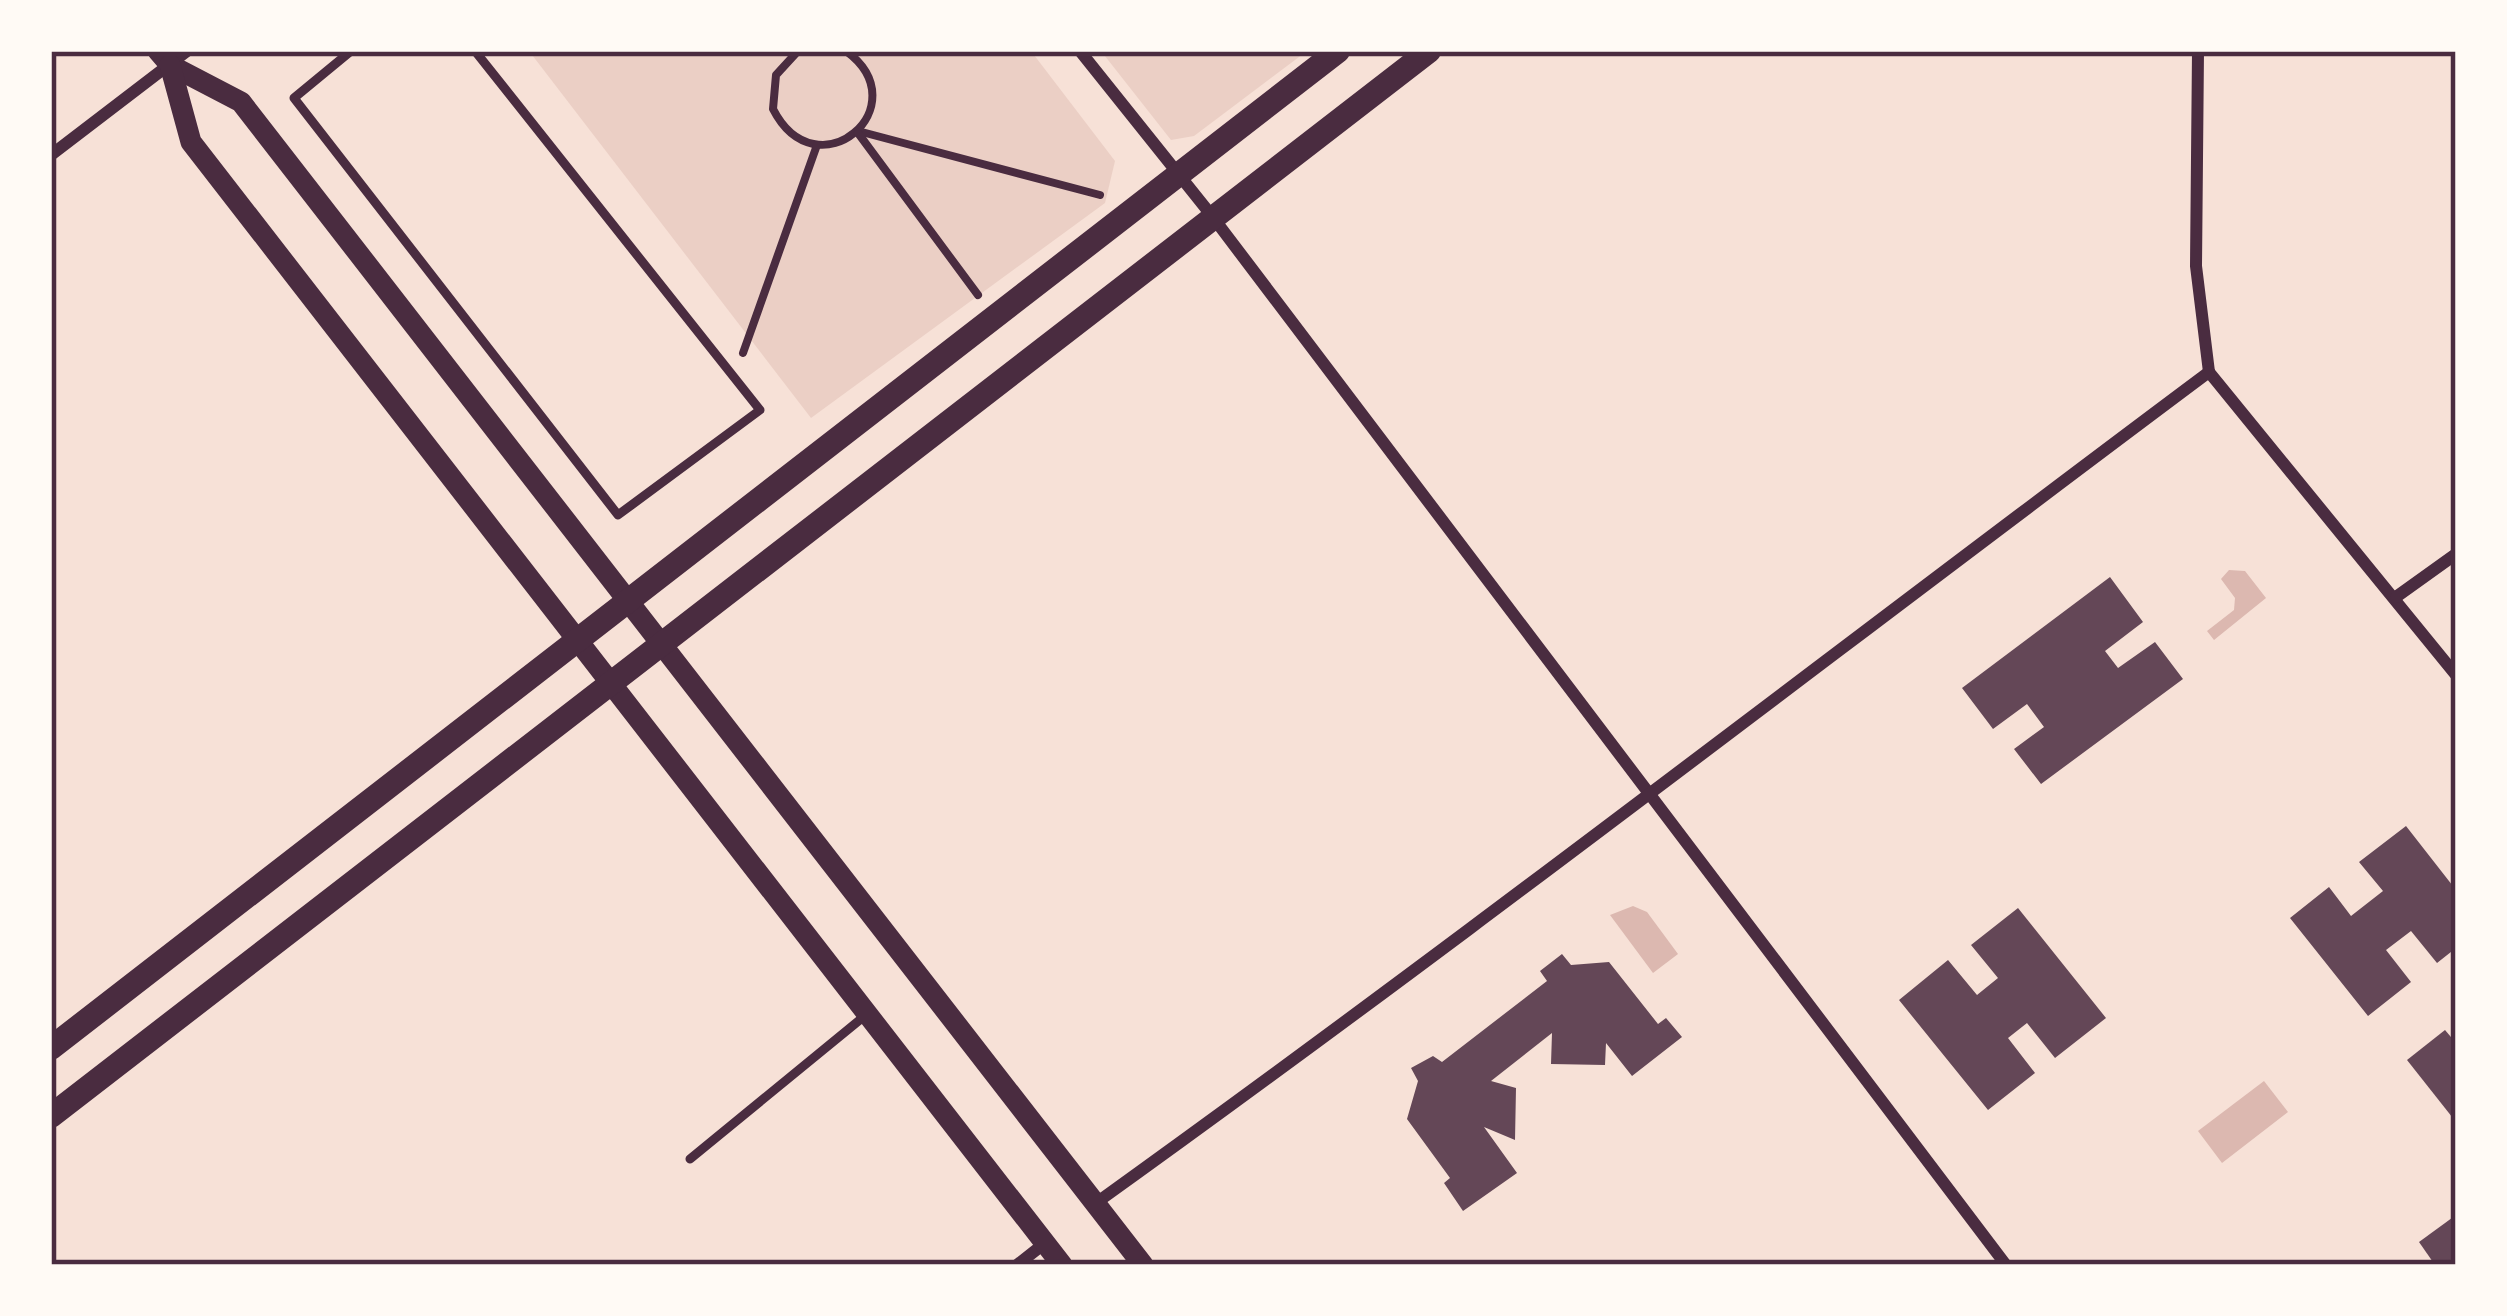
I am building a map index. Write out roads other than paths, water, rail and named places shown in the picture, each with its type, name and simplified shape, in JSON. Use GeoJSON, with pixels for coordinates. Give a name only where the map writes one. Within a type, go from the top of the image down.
{"type":"FeatureCollection","features":[{"type":"Feature","properties":{"kind":"main road"},"geometry":{"type":"LineString","coordinates":[[51,1048],[1338,51]]}},
{"type":"Feature","properties":{"kind":"main road"},"geometry":{"type":"LineString","coordinates":[[51,1116],[1429,51]]}},
{"type":"Feature","properties":{"kind":"street"},"geometry":{"type":"LineString","coordinates":[[1080,51],[1212,216],[2006,1265]]}},
{"type":"Feature","properties":{"kind":"street"},"geometry":{"type":"LineString","coordinates":[[2198,51],[2196,266],[2209,372],[2456,675]]}},
{"type":"Feature","properties":{"kind":"street"},"geometry":{"type":"LineString","coordinates":[[51,155],[172,56]]}},
{"type":"Feature","properties":{"kind":"street"},"geometry":{"type":"LineString","coordinates":[[172,56],[242,102],[1143,1265]]}},
{"type":"Feature","properties":{"kind":"street"},"geometry":{"type":"LineString","coordinates":[[172,56],[191,142],[1062,1265]]}},
{"type":"Feature","properties":{"kind":"street"},"geometry":{"type":"LineString","coordinates":[[1096,1203],[1426,966],[1645,793],[2209,372]]}},
{"type":"Feature","properties":{"kind":"street"},"geometry":{"type":"LineString","coordinates":[[2396,597],[2456,554]]}},
{"type":"Feature","properties":{"kind":"street"},"geometry":{"type":"LineString","coordinates":[[1017,1265],[1046,1243]]}},
{"type":"Feature","properties":{"kind":"lane"},"geometry":{"type":"LineString","coordinates":[[351,51],[293,98],[618,515],[760,410],[475,51]]}},
{"type":"Feature","properties":{"kind":"lane"},"geometry":{"type":"LineString","coordinates":[[690,1159],[867,1014]]}}]}
